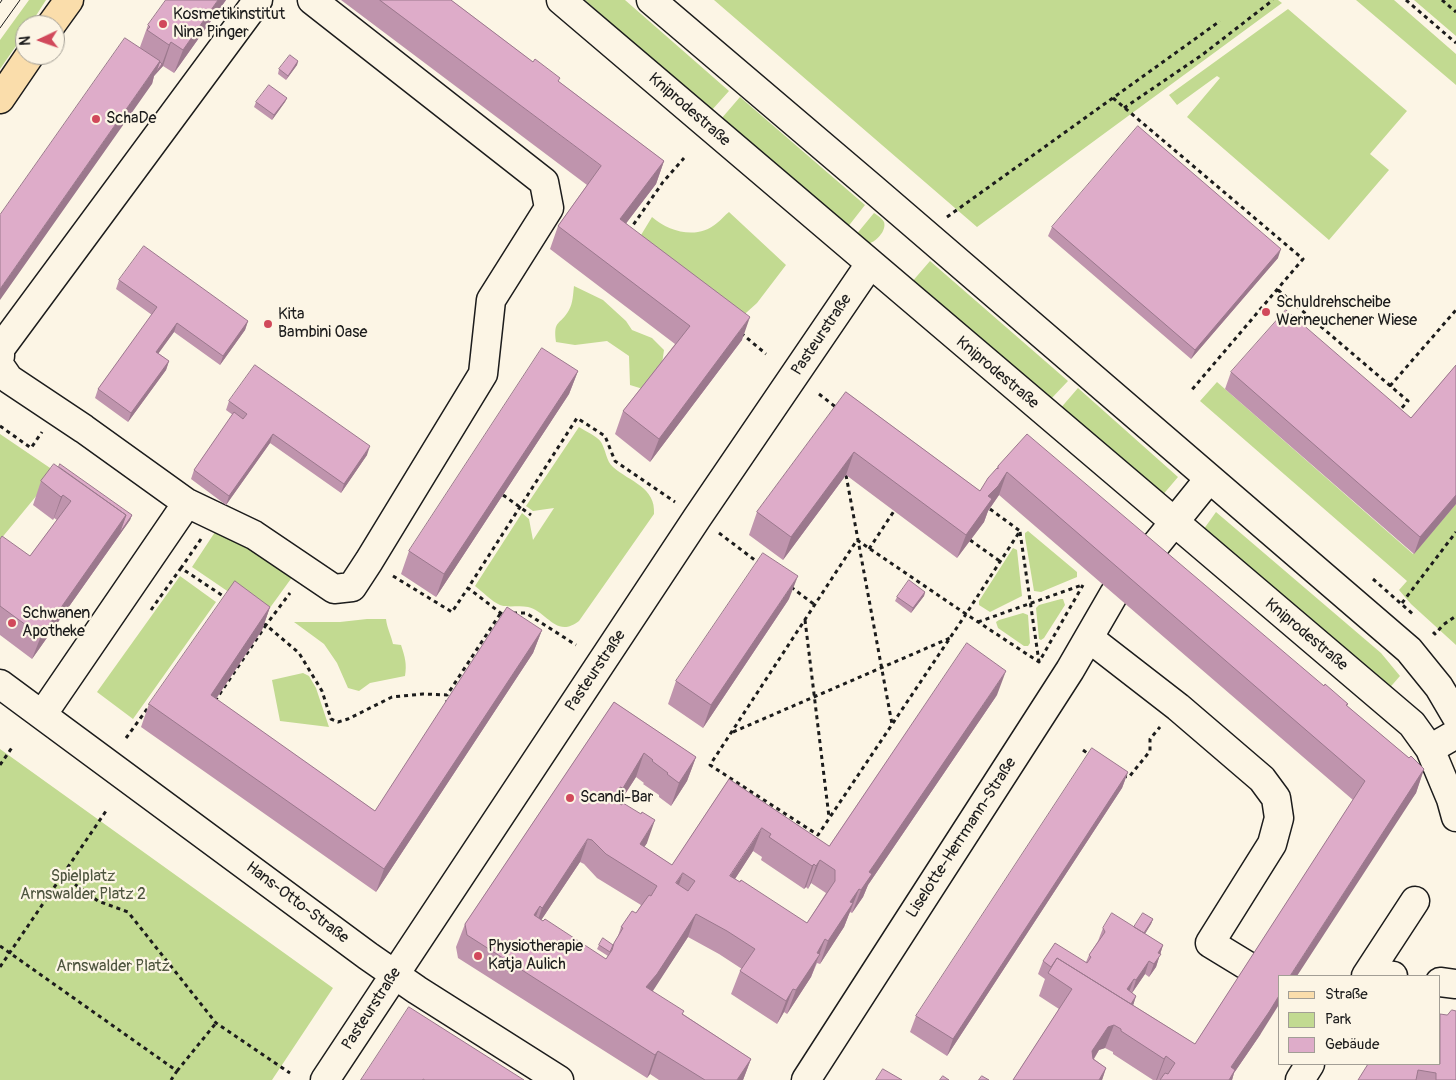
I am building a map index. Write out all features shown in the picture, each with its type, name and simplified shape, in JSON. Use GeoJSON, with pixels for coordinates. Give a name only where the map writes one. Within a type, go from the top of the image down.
{"type":"FeatureCollection","features":[{"type":"Feature","properties":{"kind":"main road"},"geometry":{"type":"LineString","coordinates":[[58,15],[68,0]]}},
{"type":"Feature","properties":{"kind":"main road"},"geometry":{"type":"LineString","coordinates":[[0,99],[23,65]]}},
{"type":"Feature","properties":{"kind":"street"},"geometry":{"type":"LineString","coordinates":[[0,356],[0,349],[258,0]]}},
{"type":"Feature","properties":{"kind":"street"},"geometry":{"type":"LineString","coordinates":[[0,366],[8,379],[58,411],[187,503],[254,536],[334,589],[352,587],[483,374],[490,300],[549,208],[544,182],[312,0]]}},
{"type":"Feature","properties":{"kind":"street","name":"Kniprodestraße"},"geometry":{"type":"LineString","coordinates":[[561,0],[1412,724],[1430,749],[1451,799],[1456,817]]}},
{"type":"Feature","properties":{"kind":"street"},"geometry":{"type":"LineString","coordinates":[[651,0],[1409,650],[1438,687],[1456,716]]}},
{"type":"Feature","properties":{"kind":"street","name":"Pasteurstraße"},"geometry":{"type":"LineString","coordinates":[[325,1080],[692,526],[870,264]]}},
{"type":"Feature","properties":{"kind":"street"},"geometry":{"type":"LineString","coordinates":[[1142,562],[1209,479]]}},
{"type":"Feature","properties":{"kind":"street"},"geometry":{"type":"LineString","coordinates":[[42,715],[187,503]]}},
{"type":"Feature","properties":{"kind":"street","name":"Liselotte-Herrmann-Straße"},"geometry":{"type":"LineString","coordinates":[[806,1080],[1060,687],[1111,599]]}},
{"type":"Feature","properties":{"kind":"street"},"geometry":{"type":"LineString","coordinates":[[1090,638],[1178,707],[1262,779],[1276,798],[1279,818],[1272,844],[1210,943],[1251,968]]}},
{"type":"Feature","properties":{"kind":"street","name":"Hans-Otto-Straße"},"geometry":{"type":"LineString","coordinates":[[0,684],[360,950],[417,990],[559,1080]]}},
{"type":"Feature","properties":{"kind":"street"},"geometry":{"type":"LineString","coordinates":[[1430,749],[1456,734]]}},
{"type":"Feature","properties":{"kind":"street"},"geometry":{"type":"LineString","coordinates":[[1376,975],[1414,901]]}},
{"type":"Feature","properties":{"kind":"street"},"geometry":{"type":"LineString","coordinates":[[1441,982],[1456,984]]}},
{"type":"Feature","properties":{"kind":"street"},"geometry":{"type":"LineString","coordinates":[[1300,1080],[1309,1065]]}},
{"type":"Feature","properties":{"kind":"path"},"geometry":{"type":"LineString","coordinates":[[1124,108],[1194,60],[1273,0]]}},
{"type":"Feature","properties":{"kind":"path"},"geometry":{"type":"LineString","coordinates":[[1406,0],[1456,43]]}},
{"type":"Feature","properties":{"kind":"path"},"geometry":{"type":"LineString","coordinates":[[1442,0],[1456,12]]}},
{"type":"Feature","properties":{"kind":"path"},"geometry":{"type":"LineString","coordinates":[[944,218],[1220,21]]}},
{"type":"Feature","properties":{"kind":"path"},"geometry":{"type":"LineString","coordinates":[[1113,98],[1303,259],[1190,392]]}},
{"type":"Feature","properties":{"kind":"path"},"geometry":{"type":"LineString","coordinates":[[626,236],[663,182],[684,158]]}},
{"type":"Feature","properties":{"kind":"path"},"geometry":{"type":"LineString","coordinates":[[1278,290],[1408,401],[1396,415]]}},
{"type":"Feature","properties":{"kind":"path"},"geometry":{"type":"LineString","coordinates":[[1390,386],[1456,310]]}},
{"type":"Feature","properties":{"kind":"path"},"geometry":{"type":"LineString","coordinates":[[738,331],[766,354]]}},
{"type":"Feature","properties":{"kind":"path"},"geometry":{"type":"LineString","coordinates":[[819,394],[841,410]]}},
{"type":"Feature","properties":{"kind":"path"},"geometry":{"type":"LineString","coordinates":[[0,426],[31,448],[58,411]]}},
{"type":"Feature","properties":{"kind":"path"},"geometry":{"type":"LineString","coordinates":[[369,561],[452,612],[577,418],[605,436],[615,460],[671,500]]}},
{"type":"Feature","properties":{"kind":"path"},"geometry":{"type":"LineString","coordinates":[[846,475],[892,725]]}},
{"type":"Feature","properties":{"kind":"path"},"geometry":{"type":"LineString","coordinates":[[503,495],[531,515]]}},
{"type":"Feature","properties":{"kind":"path"},"geometry":{"type":"LineString","coordinates":[[990,509],[1020,531],[1039,662]]}},
{"type":"Feature","properties":{"kind":"path"},"geometry":{"type":"LineString","coordinates":[[869,549],[894,511]]}},
{"type":"Feature","properties":{"kind":"path"},"geometry":{"type":"LineString","coordinates":[[215,517],[181,568],[233,603]]}},
{"type":"Feature","properties":{"kind":"path"},"geometry":{"type":"LineString","coordinates":[[857,540],[710,765],[818,835],[1020,531]]}},
{"type":"Feature","properties":{"kind":"path"},"geometry":{"type":"LineString","coordinates":[[1402,603],[1456,532]]}},
{"type":"Feature","properties":{"kind":"path"},"geometry":{"type":"LineString","coordinates":[[725,538],[762,566]]}},
{"type":"Feature","properties":{"kind":"path"},"geometry":{"type":"LineString","coordinates":[[1451,538],[1456,539]]}},
{"type":"Feature","properties":{"kind":"path"},"geometry":{"type":"LineString","coordinates":[[857,540],[1039,662]]}},
{"type":"Feature","properties":{"kind":"path"},"geometry":{"type":"LineString","coordinates":[[970,540],[1001,562]]}},
{"type":"Feature","properties":{"kind":"path"},"geometry":{"type":"LineString","coordinates":[[211,707],[266,624],[307,571]]}},
{"type":"Feature","properties":{"kind":"path"},"geometry":{"type":"LineString","coordinates":[[785,582],[814,604]]}},
{"type":"Feature","properties":{"kind":"path"},"geometry":{"type":"LineString","coordinates":[[1039,662],[1082,585]]}},
{"type":"Feature","properties":{"kind":"path"},"geometry":{"type":"LineString","coordinates":[[978,622],[1082,585],[1111,599]]}},
{"type":"Feature","properties":{"kind":"path"},"geometry":{"type":"LineString","coordinates":[[468,588],[500,614],[526,613],[576,645]]}},
{"type":"Feature","properties":{"kind":"path"},"geometry":{"type":"LineString","coordinates":[[442,712],[447,704],[447,695],[500,614]]}},
{"type":"Feature","properties":{"kind":"path"},"geometry":{"type":"LineString","coordinates":[[1435,634],[1443,625],[1456,616]]}},
{"type":"Feature","properties":{"kind":"path"},"geometry":{"type":"LineString","coordinates":[[258,619],[299,653],[322,691],[331,719],[338,722],[392,697],[424,694],[447,695]]}},
{"type":"Feature","properties":{"kind":"path"},"geometry":{"type":"LineString","coordinates":[[805,620],[829,818]]}},
{"type":"Feature","properties":{"kind":"path"},"geometry":{"type":"LineString","coordinates":[[731,733],[950,638]]}},
{"type":"Feature","properties":{"kind":"path"},"geometry":{"type":"LineString","coordinates":[[126,738],[154,699]]}},
{"type":"Feature","properties":{"kind":"path"},"geometry":{"type":"LineString","coordinates":[[1121,776],[1129,777],[1150,751],[1150,739],[1178,707]]}},
{"type":"Feature","properties":{"kind":"path"},"geometry":{"type":"LineString","coordinates":[[0,765],[13,746]]}},
{"type":"Feature","properties":{"kind":"path"},"geometry":{"type":"LineString","coordinates":[[1083,750],[1098,761]]}},
{"type":"Feature","properties":{"kind":"path"},"geometry":{"type":"LineString","coordinates":[[0,966],[106,811]]}},
{"type":"Feature","properties":{"kind":"path"},"geometry":{"type":"LineString","coordinates":[[62,875],[98,901],[128,912],[216,1024],[290,1073]]}},
{"type":"Feature","properties":{"kind":"path"},"geometry":{"type":"LineString","coordinates":[[0,946],[178,1071]]}},
{"type":"Feature","properties":{"kind":"path"},"geometry":{"type":"LineString","coordinates":[[171,1080],[216,1024]]}},
{"type":"Feature","properties":{"kind":"green space"},"geometry":{"type":"Polygon","coordinates":[[[29,0],[46,0],[36,15],[18,15],[29,0]]]}},
{"type":"Feature","properties":{"kind":"green space"},"geometry":{"type":"Polygon","coordinates":[[[585,0],[625,0],[729,91],[711,111],[585,0]]]}},
{"type":"Feature","properties":{"kind":"green space"},"geometry":{"type":"Polygon","coordinates":[[[714,0],[1278,0],[1282,3],[977,227],[714,0]]]}},
{"type":"Feature","properties":{"kind":"green space"},"geometry":{"type":"Polygon","coordinates":[[[1356,0],[1394,0],[1456,54],[1456,85],[1356,0]]]}},
{"type":"Feature","properties":{"kind":"green space"},"geometry":{"type":"Polygon","coordinates":[[[1414,0],[1456,0],[1456,36],[1414,0]]]}},
{"type":"Feature","properties":{"kind":"green space"},"geometry":{"type":"Polygon","coordinates":[[[1288,9],[1407,111],[1370,154],[1389,170],[1329,240],[1187,117],[1220,78],[1217,76],[1177,105],[1169,95],[1288,9]]]}},
{"type":"Feature","properties":{"kind":"green space"},"geometry":{"type":"Polygon","coordinates":[[[15,19],[15,47],[0,69],[0,40],[15,19]]]}},
{"type":"Feature","properties":{"kind":"green space"},"geometry":{"type":"Polygon","coordinates":[[[740,97],[865,205],[847,228],[721,119],[740,97]]]}},
{"type":"Feature","properties":{"kind":"green space"},"geometry":{"type":"Polygon","coordinates":[[[729,212],[786,265],[757,303],[737,321],[638,240],[652,217],[667,227],[693,233],[709,228],[719,222],[729,212]]]}},
{"type":"Feature","properties":{"kind":"green space"},"geometry":{"type":"Polygon","coordinates":[[[874,213],[884,222],[884,229],[877,239],[867,244],[855,236],[874,213]]]}},
{"type":"Feature","properties":{"kind":"green space"},"geometry":{"type":"Polygon","coordinates":[[[930,261],[1068,381],[1049,401],[911,283],[930,261]]]}},
{"type":"Feature","properties":{"kind":"green space"},"geometry":{"type":"Polygon","coordinates":[[[574,286],[603,300],[626,321],[632,330],[652,338],[664,350],[662,364],[643,389],[630,385],[629,356],[607,341],[575,345],[556,342],[556,326],[566,315],[570,307],[574,286]]]}},
{"type":"Feature","properties":{"kind":"green space"},"geometry":{"type":"Polygon","coordinates":[[[1217,382],[1413,554],[1456,504],[1456,645],[1411,604],[1399,590],[1407,581],[1200,401],[1217,382]]]}},
{"type":"Feature","properties":{"kind":"green space"},"geometry":{"type":"Polygon","coordinates":[[[1078,388],[1178,477],[1161,497],[1059,410],[1078,388]]]}},
{"type":"Feature","properties":{"kind":"green space"},"geometry":{"type":"Polygon","coordinates":[[[579,427],[599,440],[613,467],[646,491],[654,505],[654,514],[579,621],[571,626],[564,627],[558,626],[535,609],[500,605],[475,586],[522,513],[529,519],[533,540],[554,508],[533,511],[526,506],[579,427]]]}},
{"type":"Feature","properties":{"kind":"green space"},"geometry":{"type":"Polygon","coordinates":[[[0,434],[56,472],[0,540],[0,434]]]}},
{"type":"Feature","properties":{"kind":"green space"},"geometry":{"type":"Polygon","coordinates":[[[1216,512],[1381,653],[1400,676],[1386,692],[1201,533],[1216,512]]]}},
{"type":"Feature","properties":{"kind":"green space"},"geometry":{"type":"Polygon","coordinates":[[[217,529],[247,542],[293,576],[264,616],[192,567],[217,529]]]}},
{"type":"Feature","properties":{"kind":"green space"},"geometry":{"type":"Polygon","coordinates":[[[1028,531],[1077,572],[1077,577],[1041,592],[1034,591],[1025,537],[1025,533],[1028,531]]]}},
{"type":"Feature","properties":{"kind":"green space"},"geometry":{"type":"Polygon","coordinates":[[[1013,548],[1017,550],[1022,596],[990,612],[979,605],[979,601],[1013,548]]]}},
{"type":"Feature","properties":{"kind":"green space"},"geometry":{"type":"Polygon","coordinates":[[[180,576],[216,602],[133,719],[97,692],[180,576]]]}},
{"type":"Feature","properties":{"kind":"green space"},"geometry":{"type":"Polygon","coordinates":[[[1063,599],[1065,605],[1044,638],[1039,639],[1036,608],[1039,605],[1063,599]]]}},
{"type":"Feature","properties":{"kind":"green space"},"geometry":{"type":"Polygon","coordinates":[[[1023,613],[1028,615],[1030,643],[1028,646],[1024,646],[998,628],[996,622],[1023,613]]]}},
{"type":"Feature","properties":{"kind":"green space"},"geometry":{"type":"Polygon","coordinates":[[[386,619],[393,644],[401,645],[406,672],[405,676],[370,683],[359,691],[348,688],[337,663],[324,644],[294,622],[340,622],[386,619]]]}},
{"type":"Feature","properties":{"kind":"green space"},"geometry":{"type":"Polygon","coordinates":[[[303,673],[309,676],[316,688],[329,727],[280,721],[272,680],[303,673]]]}},
{"type":"Feature","properties":{"kind":"green space","name":"Arnswalder Platz"},"geometry":{"type":"Polygon","coordinates":[[[0,749],[333,988],[272,1080],[0,1080],[0,749]]]}},
{"type":"Feature","properties":{"kind":"building"},"geometry":{"type":"Polygon","coordinates":[[[166,0],[218,0],[183,50],[171,42],[169,45],[147,30],[150,27],[148,25],[166,0]]]}},
{"type":"Feature","properties":{"kind":"building"},"geometry":{"type":"Polygon","coordinates":[[[380,0],[451,0],[533,62],[535,59],[560,78],[558,81],[664,161],[620,219],[750,317],[659,439],[623,411],[690,326],[558,226],[601,166],[380,0]]]}},
{"type":"Feature","properties":{"kind":"building"},"geometry":{"type":"Polygon","coordinates":[[[125,38],[160,61],[0,289],[0,215],[125,38]]]}},
{"type":"Feature","properties":{"kind":"building"},"geometry":{"type":"Polygon","coordinates":[[[290,55],[298,61],[288,76],[279,69],[290,55]]]}},
{"type":"Feature","properties":{"kind":"building"},"geometry":{"type":"Polygon","coordinates":[[[269,85],[287,98],[274,115],[256,102],[269,85]]]}},
{"type":"Feature","properties":{"kind":"building"},"geometry":{"type":"Polygon","coordinates":[[[1138,126],[1281,249],[1195,350],[1052,227],[1138,126]]]}},
{"type":"Feature","properties":{"kind":"building"},"geometry":{"type":"Polygon","coordinates":[[[144,246],[248,321],[223,356],[177,323],[156,352],[169,361],[131,413],[98,389],[157,307],[119,280],[144,246]]]}},
{"type":"Feature","properties":{"kind":"building"},"geometry":{"type":"Polygon","coordinates":[[[1286,310],[1411,418],[1456,365],[1456,495],[1420,537],[1231,372],[1286,310]]]}},
{"type":"Feature","properties":{"kind":"building"},"geometry":{"type":"Polygon","coordinates":[[[542,348],[578,371],[444,574],[409,551],[542,348]]]}},
{"type":"Feature","properties":{"kind":"building"},"geometry":{"type":"Polygon","coordinates":[[[255,365],[370,446],[344,484],[273,434],[229,496],[194,470],[234,412],[243,419],[247,414],[229,401],[255,365]]]}},
{"type":"Feature","properties":{"kind":"building"},"geometry":{"type":"Polygon","coordinates":[[[846,392],[980,491],[988,478],[998,469],[998,466],[1027,434],[1324,686],[1325,684],[1348,704],[1346,705],[1409,758],[1411,756],[1424,769],[1291,975],[1278,975],[1278,997],[1231,1067],[1235,1070],[1229,1080],[1160,1080],[1165,1073],[1168,1074],[1175,1063],[1166,1056],[1164,1059],[1114,1025],[1108,1027],[1092,1051],[1093,1059],[1106,1068],[1099,1080],[1013,1080],[1072,989],[1048,973],[1057,958],[1195,1044],[1365,781],[1007,472],[998,486],[988,496],[992,499],[966,535],[854,452],[791,537],[757,512],[846,392]]]}},
{"type":"Feature","properties":{"kind":"building"},"geometry":{"type":"Polygon","coordinates":[[[54,464],[126,515],[41,636],[0,606],[0,539],[2,536],[30,556],[71,501],[63,495],[61,497],[41,481],[54,464]]]}},
{"type":"Feature","properties":{"kind":"building"},"geometry":{"type":"Polygon","coordinates":[[[60,464],[132,515],[119,534],[126,515],[59,467],[60,464]]]}},
{"type":"Feature","properties":{"kind":"building"},"geometry":{"type":"Polygon","coordinates":[[[763,553],[798,576],[711,705],[676,681],[763,553]]]}},
{"type":"Feature","properties":{"kind":"building"},"geometry":{"type":"Polygon","coordinates":[[[909,580],[925,592],[913,608],[897,597],[909,580]]]}},
{"type":"Feature","properties":{"kind":"building"},"geometry":{"type":"Polygon","coordinates":[[[235,581],[270,607],[211,695],[375,811],[507,607],[542,630],[384,869],[149,704],[235,581]]]}},
{"type":"Feature","properties":{"kind":"building"},"geometry":{"type":"Polygon","coordinates":[[[967,643],[1006,671],[869,872],[872,874],[850,902],[853,903],[828,941],[825,939],[817,953],[820,954],[796,990],[793,989],[786,1001],[740,971],[755,949],[696,914],[657,974],[646,987],[684,1011],[682,1014],[751,1059],[737,1080],[705,1080],[658,1051],[655,1055],[467,935],[465,924],[614,702],[696,757],[679,783],[644,753],[623,788],[620,787],[612,800],[622,805],[623,803],[655,820],[640,844],[672,865],[729,779],[829,846],[967,643]],[[762,828],[730,876],[740,882],[741,880],[807,923],[835,881],[835,870],[820,860],[816,866],[814,864],[812,866],[769,837],[771,834],[762,828]],[[588,839],[542,908],[540,906],[534,915],[543,921],[545,919],[606,959],[623,928],[621,927],[632,911],[636,913],[657,886],[606,854],[592,840],[588,839]],[[683,873],[676,883],[688,891],[695,881],[683,873]]]}},
{"type":"Feature","properties":{"kind":"building"},"geometry":{"type":"Polygon","coordinates":[[[1092,748],[1128,772],[953,1039],[916,1016],[1092,748]]]}},
{"type":"Feature","properties":{"kind":"building"},"geometry":{"type":"Polygon","coordinates":[[[1112,913],[1163,945],[1158,953],[1161,954],[1154,964],[1149,961],[1136,980],[1134,979],[1127,989],[1136,996],[1131,1004],[1057,958],[1051,967],[1043,961],[1055,943],[1087,963],[1091,957],[1089,955],[1105,932],[1103,928],[1112,913]]]}},
{"type":"Feature","properties":{"kind":"building"},"geometry":{"type":"Polygon","coordinates":[[[1143,913],[1153,919],[1144,933],[1134,927],[1143,913]]]}},
{"type":"Feature","properties":{"kind":"building"},"geometry":{"type":"Polygon","coordinates":[[[603,938],[613,945],[610,952],[599,945],[603,938]]]}},
{"type":"Feature","properties":{"kind":"building"},"geometry":{"type":"Polygon","coordinates":[[[409,1007],[524,1080],[361,1080],[409,1007]]]}},
{"type":"Feature","properties":{"kind":"building"},"geometry":{"type":"Polygon","coordinates":[[[1452,1010],[1456,1011],[1456,1080],[1436,1080],[1436,1073],[1418,1070],[1416,1080],[1358,1080],[1367,1065],[1441,1065],[1441,1014],[1447,1015],[1452,1010]]]}},
{"type":"Feature","properties":{"kind":"building"},"geometry":{"type":"Polygon","coordinates":[[[883,1069],[902,1080],[876,1080],[883,1069]]]}},
{"type":"Feature","properties":{"kind":"building"},"geometry":{"type":"Polygon","coordinates":[[[943,1076],[949,1080],[940,1080],[943,1076]]]}},
{"type":"Feature","properties":{"kind":"building"},"geometry":{"type":"Polygon","coordinates":[[[982,1076],[989,1080],[979,1080],[982,1076]]]}},
{"type":"Feature","properties":{"kind":"tram line"},"geometry":{"type":"LineString","coordinates":[[0,28],[20,0]]}},
{"type":"Feature","properties":{"kind":"place","name":"Kosmetikinstitut Nina Pinger"},"geometry":{"type":"Point","coordinates":[163,24]}},
{"type":"Feature","properties":{"kind":"place","name":"SchaDe"},"geometry":{"type":"Point","coordinates":[96,119]}},
{"type":"Feature","properties":{"kind":"place","name":"Schuldrehscheibe Werneuchener Wiese"},"geometry":{"type":"Point","coordinates":[1266,312]}},
{"type":"Feature","properties":{"kind":"place","name":"Kita Bambini Oase"},"geometry":{"type":"Point","coordinates":[268,324]}},
{"type":"Feature","properties":{"kind":"place","name":"Schwanen Apotheke"},"geometry":{"type":"Point","coordinates":[12,623]}},
{"type":"Feature","properties":{"kind":"place","name":"Scandi-Bar"},"geometry":{"type":"Point","coordinates":[570,798]}},
{"type":"Feature","properties":{"kind":"place","name":"Physiotherapie Katja Aulich"},"geometry":{"type":"Point","coordinates":[478,956]}},
{"type":"Feature","properties":{"kind":"park label","name":"Spielplatz Arnswalder Platz 2"},"geometry":{"type":"Point","coordinates":[83,886]}}]}
